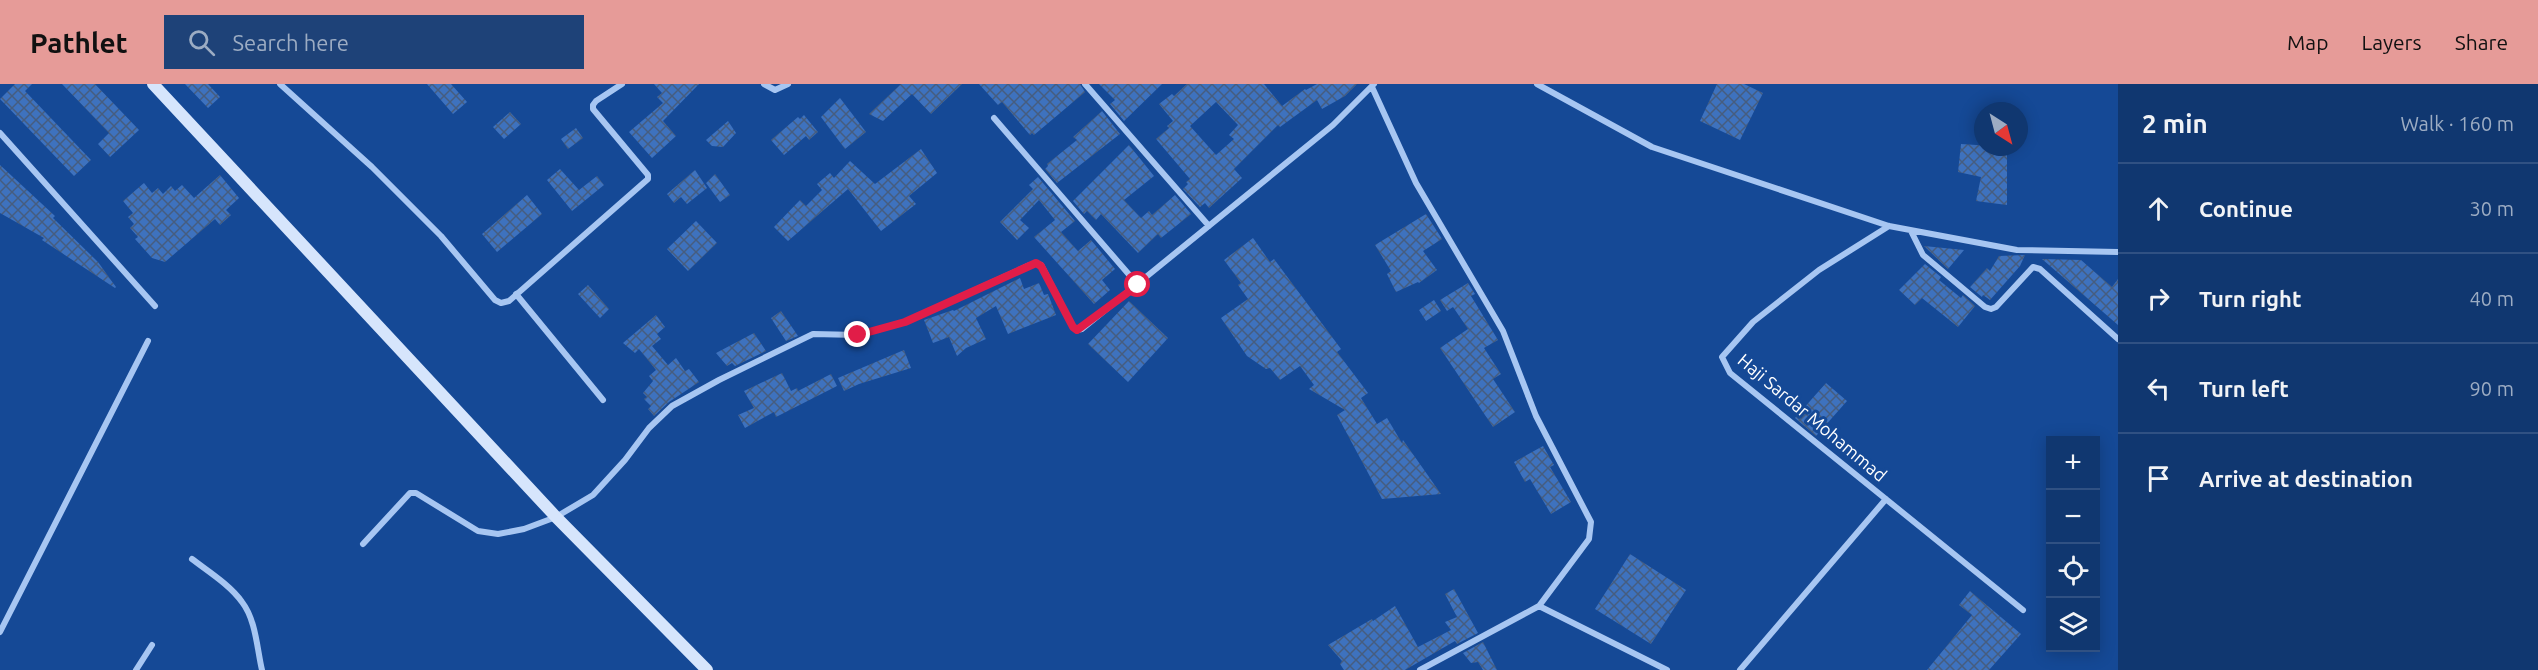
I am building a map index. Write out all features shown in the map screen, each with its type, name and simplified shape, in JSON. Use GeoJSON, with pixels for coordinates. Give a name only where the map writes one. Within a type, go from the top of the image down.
{"type":"FeatureCollection","features":[{"type":"Feature","properties":{"kind":"street"},"geometry":{"type":"LineString","coordinates":[[153,84],[556,517],[707,670]]}},
{"type":"Feature","properties":{"kind":"street"},"geometry":{"type":"LineString","coordinates":[[280,84],[372,167],[441,236],[495,300],[501,303],[516,294],[648,179],[648,175],[593,110],[596,101],[622,84]]}},
{"type":"Feature","properties":{"kind":"street"},"geometry":{"type":"LineString","coordinates":[[764,84],[775,90],[788,84]]}},
{"type":"Feature","properties":{"kind":"street"},"geometry":{"type":"LineString","coordinates":[[1085,84],[1209,226]]}},
{"type":"Feature","properties":{"kind":"street"},"geometry":{"type":"LineString","coordinates":[[1537,84],[1652,147],[1889,226],[2017,250],[2118,252]]}},
{"type":"Feature","properties":{"kind":"street"},"geometry":{"type":"LineString","coordinates":[[363,544],[410,493],[416,493],[478,531],[498,534],[515,531],[556,517],[593,495],[649,428],[672,406],[813,334],[858,335],[905,322],[1036,263],[1041,266],[1073,327],[1077,330],[1138,285],[1333,125],[1373,86],[1416,183],[1503,331],[1536,416],[1591,522],[1589,539],[1539,606],[1420,670]]}},
{"type":"Feature","properties":{"kind":"street"},"geometry":{"type":"LineString","coordinates":[[994,118],[1138,285]]}},
{"type":"Feature","properties":{"kind":"street"},"geometry":{"type":"LineString","coordinates":[[0,133],[155,306]]}},
{"type":"Feature","properties":{"kind":"street","name":"Haji Sardar Mohammad"},"geometry":{"type":"LineString","coordinates":[[1889,226],[1819,270],[1753,322],[1722,357],[1730,374],[2023,610]]}},
{"type":"Feature","properties":{"kind":"street"},"geometry":{"type":"LineString","coordinates":[[1911,231],[1923,255],[1985,307],[1991,309],[1996,307],[2033,267],[2040,269],[2118,339]]}},
{"type":"Feature","properties":{"kind":"street"},"geometry":{"type":"LineString","coordinates":[[516,294],[603,400]]}},
{"type":"Feature","properties":{"kind":"street"},"geometry":{"type":"LineString","coordinates":[[0,632],[148,341]]}},
{"type":"Feature","properties":{"kind":"street"},"geometry":{"type":"LineString","coordinates":[[1740,670],[1886,499]]}},
{"type":"Feature","properties":{"kind":"street"},"geometry":{"type":"LineString","coordinates":[[192,559],[244,604],[253,627],[262,670]]}},
{"type":"Feature","properties":{"kind":"street"},"geometry":{"type":"LineString","coordinates":[[1539,606],[1653,668],[1667,670]]}},
{"type":"Feature","properties":{"kind":"street"},"geometry":{"type":"LineString","coordinates":[[136,670],[152,645]]}},
{"type":"Feature","properties":{"kind":"building"},"geometry":{"type":"Polygon","coordinates":[[[15,84],[32,84],[25,91],[91,160],[74,176],[0,99],[15,84]]]}},
{"type":"Feature","properties":{"kind":"building"},"geometry":{"type":"Polygon","coordinates":[[[62,84],[95,84],[139,130],[110,157],[98,144],[109,133],[62,84]]]}},
{"type":"Feature","properties":{"kind":"building"},"geometry":{"type":"Polygon","coordinates":[[[185,84],[208,84],[220,97],[208,108],[185,84]]]}},
{"type":"Feature","properties":{"kind":"building"},"geometry":{"type":"Polygon","coordinates":[[[427,84],[451,84],[467,102],[453,114],[427,84]]]}},
{"type":"Feature","properties":{"kind":"building"},"geometry":{"type":"Polygon","coordinates":[[[654,84],[699,84],[663,121],[676,136],[652,158],[629,132],[663,103],[657,97],[662,93],[654,84]]]}},
{"type":"Feature","properties":{"kind":"building"},"geometry":{"type":"Polygon","coordinates":[[[901,84],[962,84],[931,114],[912,94],[883,121],[869,114],[901,84]]]}},
{"type":"Feature","properties":{"kind":"building"},"geometry":{"type":"Polygon","coordinates":[[[979,84],[1080,84],[1085,92],[1034,135],[1032,133],[1030,135],[1002,102],[998,105],[979,84]]]}},
{"type":"Feature","properties":{"kind":"building"},"geometry":{"type":"Polygon","coordinates":[[[1099,84],[1162,84],[1124,121],[1110,104],[1115,100],[1099,84]]]}},
{"type":"Feature","properties":{"kind":"building"},"geometry":{"type":"Polygon","coordinates":[[[1187,84],[1264,84],[1282,106],[1305,89],[1317,84],[1357,84],[1345,96],[1322,109],[1317,100],[1280,127],[1278,125],[1234,169],[1242,178],[1209,208],[1205,203],[1200,207],[1183,189],[1190,179],[1156,139],[1169,128],[1167,126],[1173,121],[1159,104],[1172,94],[1174,96],[1187,84]],[[1216,102],[1190,126],[1216,155],[1234,139],[1229,135],[1238,125],[1216,102]]]}},
{"type":"Feature","properties":{"kind":"building"},"geometry":{"type":"Polygon","coordinates":[[[1717,84],[1744,84],[1763,93],[1740,140],[1700,121],[1717,84]]]}},
{"type":"Feature","properties":{"kind":"building"},"geometry":{"type":"Polygon","coordinates":[[[840,98],[866,132],[845,149],[821,117],[840,98]]]}},
{"type":"Feature","properties":{"kind":"building"},"geometry":{"type":"Polygon","coordinates":[[[1102,111],[1120,134],[1057,183],[1045,169],[1047,164],[1077,140],[1073,137],[1102,111]]]}},
{"type":"Feature","properties":{"kind":"building"},"geometry":{"type":"Polygon","coordinates":[[[510,112],[521,124],[504,139],[493,127],[510,112]]]}},
{"type":"Feature","properties":{"kind":"building"},"geometry":{"type":"Polygon","coordinates":[[[804,115],[818,132],[809,140],[806,136],[784,155],[771,140],[798,117],[800,119],[804,115]]]}},
{"type":"Feature","properties":{"kind":"building"},"geometry":{"type":"Polygon","coordinates":[[[728,121],[736,133],[723,147],[712,146],[706,140],[728,121]]]}},
{"type":"Feature","properties":{"kind":"building"},"geometry":{"type":"Polygon","coordinates":[[[576,128],[583,138],[568,149],[561,139],[576,128]]]}},
{"type":"Feature","properties":{"kind":"building"},"geometry":{"type":"Polygon","coordinates":[[[1961,144],[1974,145],[1974,156],[2007,156],[2007,205],[1976,201],[1981,177],[1958,172],[1961,144]]]}},
{"type":"Feature","properties":{"kind":"building"},"geometry":{"type":"Polygon","coordinates":[[[1129,145],[1154,176],[1124,200],[1141,218],[1149,211],[1152,215],[1175,195],[1191,214],[1161,238],[1158,234],[1138,253],[1101,214],[1096,220],[1087,211],[1084,214],[1073,201],[1129,145]]]}},
{"type":"Feature","properties":{"kind":"building"},"geometry":{"type":"Polygon","coordinates":[[[921,149],[937,173],[909,196],[916,204],[881,231],[848,189],[788,241],[774,227],[800,200],[806,206],[822,190],[817,184],[830,173],[834,178],[850,161],[875,184],[921,149]]]}},
{"type":"Feature","properties":{"kind":"building"},"geometry":{"type":"Polygon","coordinates":[[[0,165],[55,216],[53,218],[98,262],[115,288],[42,240],[44,238],[0,213],[0,165]]]}},
{"type":"Feature","properties":{"kind":"building"},"geometry":{"type":"Polygon","coordinates":[[[560,169],[579,190],[597,176],[604,185],[572,211],[547,180],[560,169]]]}},
{"type":"Feature","properties":{"kind":"building"},"geometry":{"type":"Polygon","coordinates":[[[695,170],[707,188],[687,204],[681,197],[674,203],[667,194],[695,170]]]}},
{"type":"Feature","properties":{"kind":"building"},"geometry":{"type":"Polygon","coordinates":[[[715,174],[730,195],[720,202],[706,183],[715,174]]]}},
{"type":"Feature","properties":{"kind":"building"},"geometry":{"type":"Polygon","coordinates":[[[220,175],[239,198],[226,210],[231,215],[220,225],[215,219],[165,262],[152,258],[135,239],[138,237],[130,228],[134,224],[128,217],[133,213],[123,201],[144,183],[152,193],[158,188],[163,194],[171,186],[175,191],[182,185],[194,198],[220,175]]]}},
{"type":"Feature","properties":{"kind":"building"},"geometry":{"type":"Polygon","coordinates":[[[1038,177],[1075,221],[1061,232],[1078,251],[1091,240],[1115,269],[1102,280],[1110,290],[1094,304],[1034,237],[1055,220],[1039,200],[1020,220],[1029,228],[1017,240],[1000,222],[1033,189],[1029,185],[1038,177]]]}},
{"type":"Feature","properties":{"kind":"building"},"geometry":{"type":"Polygon","coordinates":[[[527,195],[542,214],[497,252],[482,234],[527,195]]]}},
{"type":"Feature","properties":{"kind":"building"},"geometry":{"type":"Polygon","coordinates":[[[1426,214],[1442,239],[1423,251],[1437,270],[1419,283],[1396,292],[1387,274],[1391,271],[1375,245],[1426,214]]]}},
{"type":"Feature","properties":{"kind":"building"},"geometry":{"type":"Polygon","coordinates":[[[696,221],[717,243],[688,271],[667,249],[696,221]]]}},
{"type":"Feature","properties":{"kind":"building"},"geometry":{"type":"Polygon","coordinates":[[[1253,238],[1270,262],[1274,259],[1341,349],[1337,352],[1368,393],[1361,398],[1377,424],[1387,418],[1402,443],[1403,440],[1441,494],[1382,499],[1337,415],[1345,410],[1309,389],[1314,385],[1300,366],[1280,380],[1270,368],[1266,369],[1247,356],[1221,318],[1248,299],[1238,285],[1241,283],[1224,260],[1253,238]]]}},
{"type":"Feature","properties":{"kind":"building"},"geometry":{"type":"Polygon","coordinates":[[[1924,246],[1964,250],[1948,269],[1924,246]]]}},
{"type":"Feature","properties":{"kind":"building"},"geometry":{"type":"Polygon","coordinates":[[[2025,255],[2020,266],[1990,300],[1983,295],[1982,297],[1970,287],[1987,268],[1990,271],[1999,256],[2025,255]]]}},
{"type":"Feature","properties":{"kind":"building"},"geometry":{"type":"Polygon","coordinates":[[[2042,259],[2081,260],[2112,287],[2118,279],[2118,325],[2042,259]]]}},
{"type":"Feature","properties":{"kind":"building"},"geometry":{"type":"Polygon","coordinates":[[[1925,264],[1941,277],[1939,280],[1961,298],[1963,295],[1975,306],[1958,327],[1922,298],[1915,305],[1899,290],[1925,264]]]}},
{"type":"Feature","properties":{"kind":"building"},"geometry":{"type":"Polygon","coordinates":[[[1020,278],[1024,289],[1039,283],[1044,295],[1048,294],[1056,315],[1008,334],[996,306],[976,318],[986,339],[966,348],[957,356],[949,337],[933,343],[924,320],[954,311],[1020,278]]]}},
{"type":"Feature","properties":{"kind":"building"},"geometry":{"type":"Polygon","coordinates":[[[1468,283],[1475,294],[1471,296],[1498,340],[1484,348],[1501,374],[1493,379],[1515,412],[1493,427],[1440,348],[1468,329],[1453,307],[1447,311],[1440,300],[1468,283]]]}},
{"type":"Feature","properties":{"kind":"building"},"geometry":{"type":"Polygon","coordinates":[[[588,285],[609,309],[600,318],[578,294],[588,285]]]}},
{"type":"Feature","properties":{"kind":"building"},"geometry":{"type":"Polygon","coordinates":[[[1434,300],[1441,311],[1426,321],[1419,310],[1434,300]]]}},
{"type":"Feature","properties":{"kind":"building"},"geometry":{"type":"Polygon","coordinates":[[[1129,301],[1168,338],[1128,382],[1088,344],[1129,301]]]}},
{"type":"Feature","properties":{"kind":"building"},"geometry":{"type":"Polygon","coordinates":[[[781,311],[798,336],[786,341],[771,318],[781,311]]]}},
{"type":"Feature","properties":{"kind":"building"},"geometry":{"type":"Polygon","coordinates":[[[656,315],[665,327],[657,334],[661,339],[652,346],[668,365],[676,358],[685,371],[689,369],[699,382],[669,402],[654,416],[648,409],[651,406],[644,399],[647,397],[643,393],[653,381],[649,376],[656,370],[639,349],[635,353],[623,343],[656,315]]]}},
{"type":"Feature","properties":{"kind":"building"},"geometry":{"type":"Polygon","coordinates":[[[754,333],[766,351],[735,366],[732,363],[727,366],[716,353],[754,333]]]}},
{"type":"Feature","properties":{"kind":"building"},"geometry":{"type":"Polygon","coordinates":[[[904,350],[911,368],[844,391],[838,378],[904,350]]]}},
{"type":"Feature","properties":{"kind":"building"},"geometry":{"type":"Polygon","coordinates":[[[782,373],[791,391],[797,388],[798,391],[831,374],[837,386],[776,417],[774,412],[745,428],[738,415],[754,408],[744,391],[782,373]]]}},
{"type":"Feature","properties":{"kind":"building"},"geometry":{"type":"Polygon","coordinates":[[[1826,383],[1847,401],[1816,436],[1795,418],[1826,383]]]}},
{"type":"Feature","properties":{"kind":"building"},"geometry":{"type":"Polygon","coordinates":[[[1543,446],[1554,465],[1550,467],[1571,502],[1551,514],[1530,479],[1525,482],[1514,462],[1543,446]]]}},
{"type":"Feature","properties":{"kind":"building"},"geometry":{"type":"Polygon","coordinates":[[[1630,554],[1686,590],[1651,644],[1595,609],[1630,554]]]}},
{"type":"Feature","properties":{"kind":"building"},"geometry":{"type":"Polygon","coordinates":[[[1454,589],[1478,633],[1457,644],[1455,641],[1405,670],[1344,670],[1340,664],[1342,661],[1328,645],[1372,619],[1373,621],[1395,606],[1418,647],[1451,630],[1445,622],[1457,617],[1445,594],[1454,589]]]}},
{"type":"Feature","properties":{"kind":"building"},"geometry":{"type":"Polygon","coordinates":[[[1970,591],[2021,634],[1989,670],[1927,670],[1972,615],[1959,605],[1970,591]]]}},
{"type":"Feature","properties":{"kind":"building"},"geometry":{"type":"Polygon","coordinates":[[[1483,642],[1497,670],[1483,670],[1478,662],[1471,663],[1463,653],[1483,642]]]}},
{"type":"Feature","properties":{"kind":"route"},"geometry":{"type":"LineString","coordinates":[[858,335],[905,322],[1036,263],[1041,266],[1073,327],[1077,330],[1082,329],[1138,285]]}}]}
